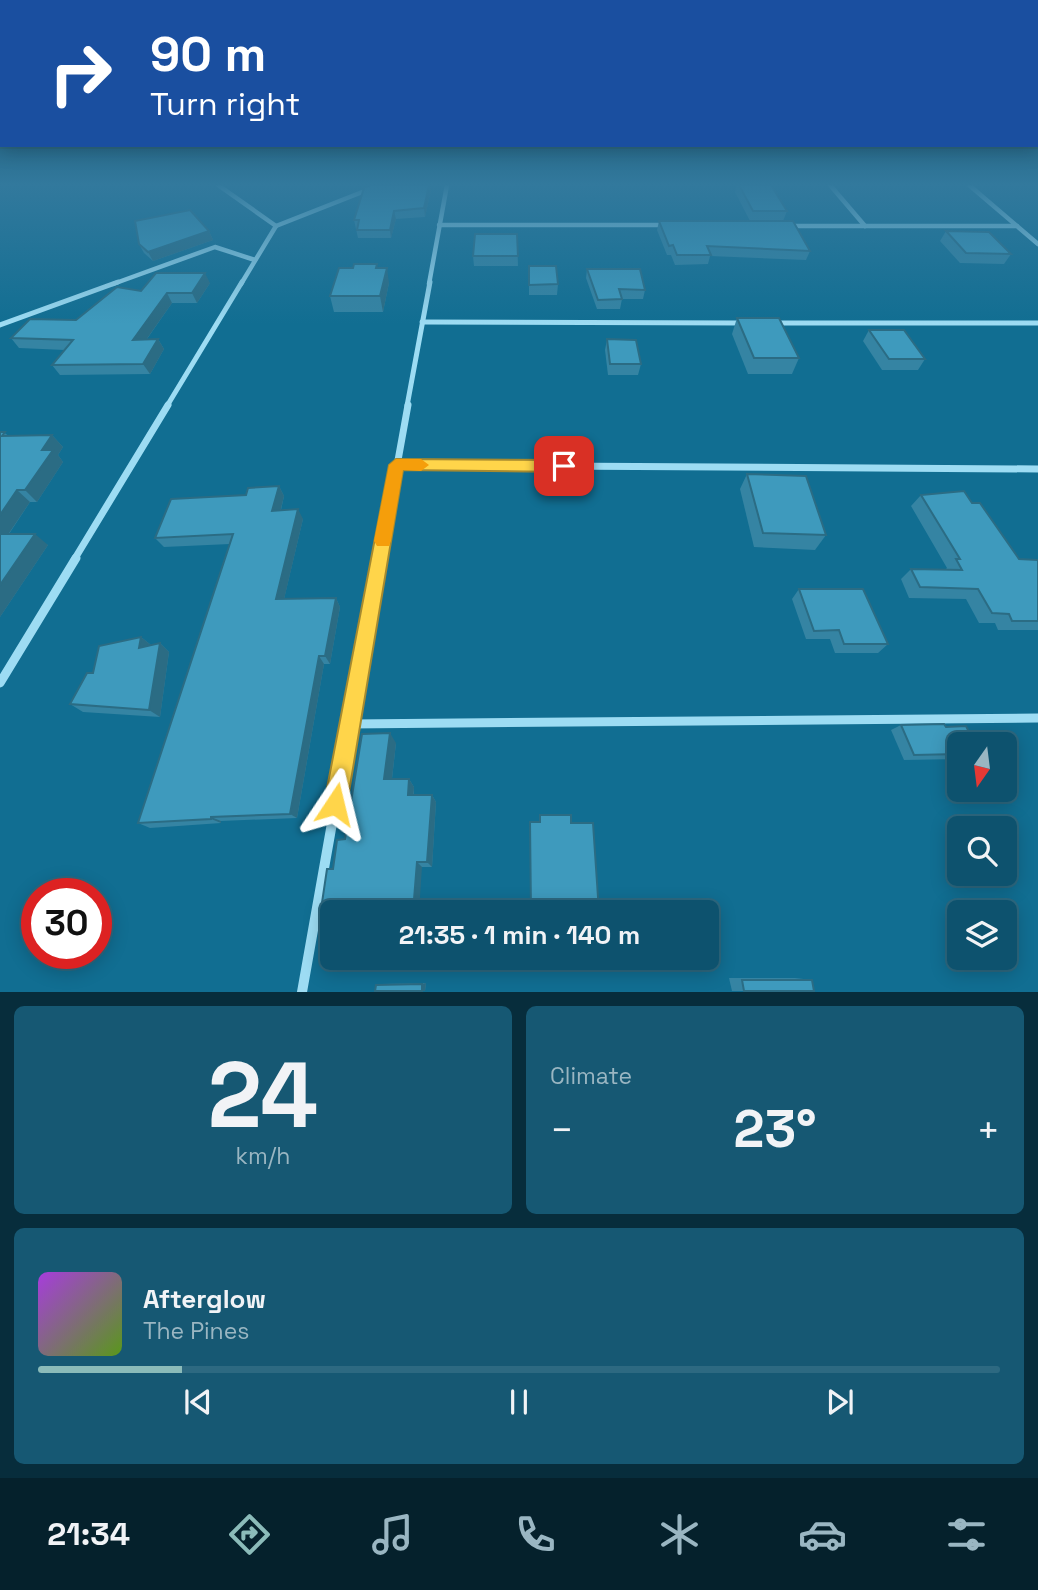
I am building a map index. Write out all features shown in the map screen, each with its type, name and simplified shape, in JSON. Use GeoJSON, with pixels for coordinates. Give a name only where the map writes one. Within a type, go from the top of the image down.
{"type":"FeatureCollection","features":[{"type":"Feature","properties":{"kind":"street"},"geometry":{"type":"LineString","coordinates":[[0,683],[273,231]]}},
{"type":"Feature","properties":{"kind":"street"},"geometry":{"type":"LineString","coordinates":[[302,992],[438,231]]}},
{"type":"Feature","properties":{"kind":"street"},"geometry":{"type":"LineString","coordinates":[[1023,231],[1038,244]]}},
{"type":"Feature","properties":{"kind":"street"},"geometry":{"type":"LineString","coordinates":[[0,325],[215,247],[255,260]]}},
{"type":"Feature","properties":{"kind":"street"},"geometry":{"type":"LineString","coordinates":[[422,322],[751,323]]}},
{"type":"Feature","properties":{"kind":"street"},"geometry":{"type":"LineString","coordinates":[[764,323],[1038,323]]}},
{"type":"Feature","properties":{"kind":"street"},"geometry":{"type":"LineString","coordinates":[[396,465],[1038,469]]}},
{"type":"Feature","properties":{"kind":"street"},"geometry":{"type":"LineString","coordinates":[[350,724],[1038,718]]}},
{"type":"Feature","properties":{"kind":"building"},"geometry":{"type":"Polygon","coordinates":[[[137,231],[208,231],[148,252],[139,244],[137,231]]]}},
{"type":"Feature","properties":{"kind":"building"},"geometry":{"type":"Polygon","coordinates":[[[663,231],[799,231],[810,251],[707,246],[711,255],[677,255],[673,245],[669,246],[663,231]]]}},
{"type":"Feature","properties":{"kind":"building"},"geometry":{"type":"Polygon","coordinates":[[[946,231],[989,232],[1011,254],[966,253],[946,231]]]}},
{"type":"Feature","properties":{"kind":"building"},"geometry":{"type":"Polygon","coordinates":[[[475,234],[517,234],[518,256],[473,256],[475,234]]]}},
{"type":"Feature","properties":{"kind":"building"},"geometry":{"type":"Polygon","coordinates":[[[354,264],[377,264],[376,268],[387,268],[380,296],[330,296],[339,268],[353,268],[354,264]]]}},
{"type":"Feature","properties":{"kind":"building"},"geometry":{"type":"Polygon","coordinates":[[[529,266],[556,266],[558,284],[529,285],[529,266]]]}},
{"type":"Feature","properties":{"kind":"building"},"geometry":{"type":"Polygon","coordinates":[[[587,269],[640,269],[645,290],[619,289],[622,299],[598,300],[587,269]]]}},
{"type":"Feature","properties":{"kind":"building"},"geometry":{"type":"Polygon","coordinates":[[[156,273],[205,273],[192,293],[167,293],[133,340],[158,339],[143,364],[52,365],[73,340],[11,338],[30,319],[76,320],[117,287],[141,291],[156,273]]]}},
{"type":"Feature","properties":{"kind":"building"},"geometry":{"type":"Polygon","coordinates":[[[737,318],[779,318],[799,358],[754,358],[737,318]]]}},
{"type":"Feature","properties":{"kind":"building"},"geometry":{"type":"Polygon","coordinates":[[[869,330],[904,330],[925,359],[889,359],[869,330]]]}},
{"type":"Feature","properties":{"kind":"building"},"geometry":{"type":"Polygon","coordinates":[[[607,339],[636,340],[641,364],[610,364],[607,339]]]}},
{"type":"Feature","properties":{"kind":"building"},"geometry":{"type":"Polygon","coordinates":[[[0,432],[5,432],[2,436],[52,435],[42,450],[53,450],[25,490],[17,490],[0,515],[0,432]]]}},
{"type":"Feature","properties":{"kind":"building"},"geometry":{"type":"Polygon","coordinates":[[[747,474],[806,476],[826,535],[763,533],[747,474]]]}},
{"type":"Feature","properties":{"kind":"building"},"geometry":{"type":"Polygon","coordinates":[[[279,486],[272,511],[298,509],[276,599],[336,598],[325,656],[319,656],[290,814],[138,823],[233,534],[155,538],[171,499],[246,495],[248,488],[279,486]]]}},
{"type":"Feature","properties":{"kind":"building"},"geometry":{"type":"Polygon","coordinates":[[[964,491],[972,503],[980,503],[1019,559],[1038,560],[1038,621],[1012,621],[1009,614],[992,613],[978,589],[920,587],[911,569],[962,570],[956,559],[960,559],[921,495],[964,491]]]}},
{"type":"Feature","properties":{"kind":"building"},"geometry":{"type":"Polygon","coordinates":[[[0,534],[35,534],[0,585],[0,534]]]}},
{"type":"Feature","properties":{"kind":"building"},"geometry":{"type":"Polygon","coordinates":[[[799,589],[863,589],[888,644],[844,644],[839,630],[814,631],[799,589]]]}},
{"type":"Feature","properties":{"kind":"building"},"geometry":{"type":"Polygon","coordinates":[[[141,637],[139,648],[160,643],[149,710],[70,704],[87,673],[93,673],[99,646],[141,637]]]}},
{"type":"Feature","properties":{"kind":"building"},"geometry":{"type":"Polygon","coordinates":[[[901,725],[966,726],[969,732],[947,732],[947,754],[914,755],[901,725]]]}},
{"type":"Feature","properties":{"kind":"building"},"geometry":{"type":"Polygon","coordinates":[[[390,733],[384,779],[409,779],[408,795],[432,795],[427,862],[417,862],[414,900],[322,900],[327,869],[333,869],[337,840],[345,839],[362,734],[390,733]]]}},
{"type":"Feature","properties":{"kind":"building"},"geometry":{"type":"Polygon","coordinates":[[[540,815],[571,815],[571,823],[593,823],[598,900],[531,900],[530,822],[540,822],[540,815]]]}},
{"type":"Feature","properties":{"kind":"building"},"geometry":{"type":"Polygon","coordinates":[[[742,980],[812,980],[814,991],[744,991],[742,980]]]}},
{"type":"Feature","properties":{"kind":"building"},"geometry":{"type":"Polygon","coordinates":[[[422,984],[422,991],[375,991],[376,985],[422,984]]]}},
{"type":"Feature","properties":{"kind":"slow traffic"},"geometry":{"type":"LineString","coordinates":[[383,541],[396,465],[421,465]]}},
{"type":"Feature","properties":{"kind":"route"},"geometry":{"type":"LineString","coordinates":[[335,804],[396,465],[564,466]]}}]}
